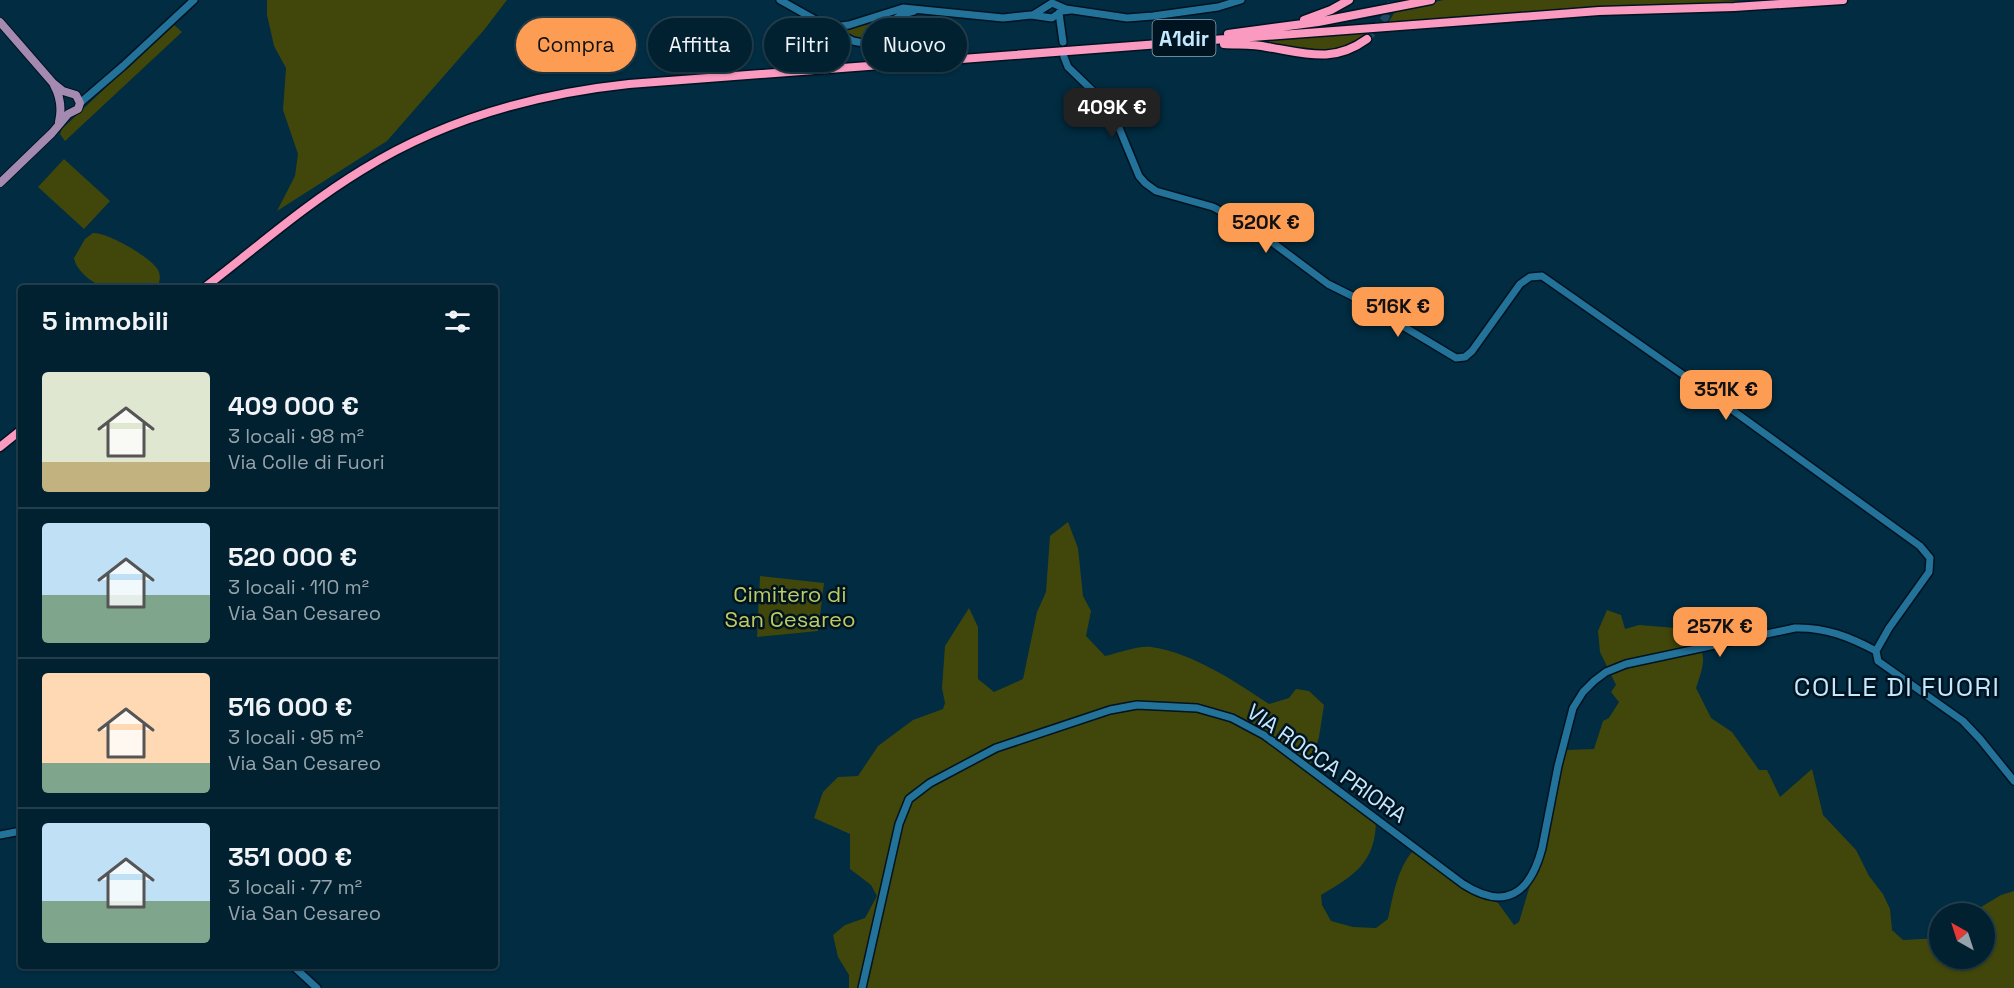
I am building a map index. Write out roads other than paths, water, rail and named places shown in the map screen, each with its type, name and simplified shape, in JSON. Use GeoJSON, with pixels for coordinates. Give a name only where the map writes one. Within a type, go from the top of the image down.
{"type":"FeatureCollection","features":[{"type":"Feature","properties":{"kind":"highway"},"geometry":{"type":"LineString","coordinates":[[1272,28],[1327,12],[1349,0]]}},
{"type":"Feature","properties":{"kind":"highway","name":"A1dir"},"geometry":{"type":"LineString","coordinates":[[200,285],[322,191],[378,155],[451,119],[546,90],[585,83],[629,79],[1189,37],[1329,20],[1431,0]]}},
{"type":"Feature","properties":{"kind":"highway","name":"A1dir"},"geometry":{"type":"LineString","coordinates":[[208,285],[327,194],[372,164],[403,147],[486,112],[581,89],[1599,11],[1843,0]]}},
{"type":"Feature","properties":{"kind":"highway"},"geometry":{"type":"LineString","coordinates":[[1191,42],[1260,46],[1323,56],[1346,51],[1367,39]]}},
{"type":"Feature","properties":{"kind":"highway"},"geometry":{"type":"LineString","coordinates":[[0,440],[18,425]]}},
{"type":"Feature","properties":{"kind":"highway"},"geometry":{"type":"LineString","coordinates":[[0,447],[18,432]]}},
{"type":"Feature","properties":{"kind":"main road"},"geometry":{"type":"LineString","coordinates":[[0,22],[53,83],[74,97],[78,110],[64,111]]}},
{"type":"Feature","properties":{"kind":"main road"},"geometry":{"type":"LineString","coordinates":[[0,183],[56,129],[64,111],[53,83]]}},
{"type":"Feature","properties":{"kind":"main road"},"geometry":{"type":"LineString","coordinates":[[60,99],[74,97]]}},
{"type":"Feature","properties":{"kind":"street"},"geometry":{"type":"LineString","coordinates":[[74,97],[93,90],[123,66],[194,0]]}},
{"type":"Feature","properties":{"kind":"street"},"geometry":{"type":"LineString","coordinates":[[780,0],[811,18]]}},
{"type":"Feature","properties":{"kind":"street"},"geometry":{"type":"LineString","coordinates":[[850,25],[899,9],[1000,18],[1055,13],[1064,10],[1118,17],[1139,17],[1218,7],[1241,0]]}},
{"type":"Feature","properties":{"kind":"street"},"geometry":{"type":"LineString","coordinates":[[1031,15],[1052,3],[1061,26],[1063,42]]}},
{"type":"Feature","properties":{"kind":"street"},"geometry":{"type":"LineString","coordinates":[[850,39],[867,43],[883,39],[891,24],[900,16],[918,10]]}},
{"type":"Feature","properties":{"kind":"street"},"geometry":{"type":"LineString","coordinates":[[1064,57],[1070,68],[1097,95],[1115,118],[1143,181],[1154,190],[1213,207],[1239,221],[1265,237],[1328,284],[1356,298],[1456,358],[1465,357],[1472,351],[1523,281],[1530,277],[1542,276],[1692,381],[1926,551],[1930,564],[1927,577],[1889,628],[1876,651],[1878,661],[1968,725],[2014,781]]}},
{"type":"Feature","properties":{"kind":"street","name":"VIA ROCCA PRIORA"},"geometry":{"type":"LineString","coordinates":[[862,988],[890,859],[899,824],[909,799],[930,783],[996,748],[1110,710],[1137,705],[1197,708],[1232,718],[1264,735],[1465,886],[1488,897],[1499,898],[1520,889],[1528,880],[1536,864],[1571,713],[1580,696],[1600,676],[1614,668],[1799,628],[1828,631],[1850,638],[1876,651]]}},
{"type":"Feature","properties":{"kind":"street"},"geometry":{"type":"LineString","coordinates":[[0,835],[18,832]]}},
{"type":"Feature","properties":{"kind":"street"},"geometry":{"type":"LineString","coordinates":[[296,969],[317,988]]}},
{"type":"Feature","properties":{"kind":"tunnel"},"geometry":{"type":"LineString","coordinates":[[1367,39],[1385,18],[1393,0]]}},
{"type":"Feature","properties":{"kind":"district","name":"COLLE DI FUORI"},"geometry":{"type":"Point","coordinates":[1897,687]}},
{"type":"Feature","properties":{"kind":"park label","name":"Cimitero di San Cesareo"},"geometry":{"type":"Point","coordinates":[790,606]}}]}
